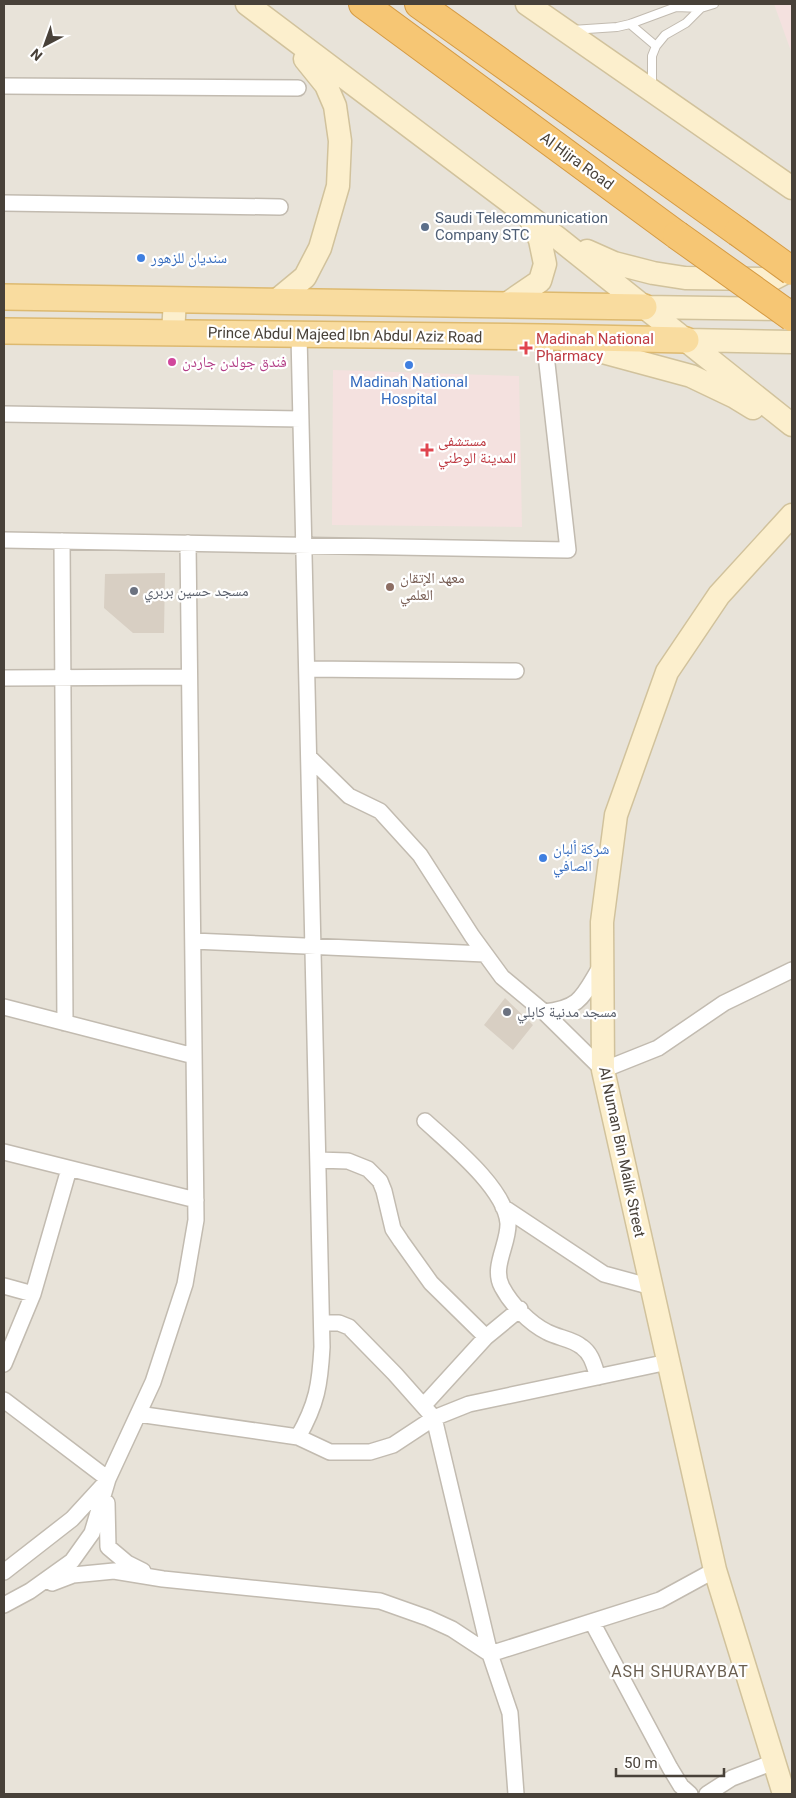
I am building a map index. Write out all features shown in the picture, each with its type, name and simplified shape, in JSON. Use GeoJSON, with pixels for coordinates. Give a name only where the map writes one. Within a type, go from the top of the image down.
{"type":"FeatureCollection","features":[{"type":"Feature","properties":{"kind":"highway","name":"Al Hijra Road"},"geometry":{"type":"LineString","coordinates":[[364,4],[677,235],[792,317]]}},
{"type":"Feature","properties":{"kind":"highway"},"geometry":{"type":"LineString","coordinates":[[420,4],[792,270]]}},
{"type":"Feature","properties":{"kind":"main road"},"geometry":{"type":"LineString","coordinates":[[247,4],[559,239],[792,425]]}},
{"type":"Feature","properties":{"kind":"main road"},"geometry":{"type":"LineString","coordinates":[[527,4],[792,188]]}},
{"type":"Feature","properties":{"kind":"main road"},"geometry":{"type":"LineString","coordinates":[[276,301],[305,277],[320,248],[338,186],[340,141],[335,106],[326,85],[284,32]]}},
{"type":"Feature","properties":{"kind":"main road"},"geometry":{"type":"LineString","coordinates":[[761,166],[792,183]]}},
{"type":"Feature","properties":{"kind":"main road"},"geometry":{"type":"LineString","coordinates":[[761,166],[792,199]]}},
{"type":"Feature","properties":{"kind":"main road"},"geometry":{"type":"LineString","coordinates":[[505,305],[540,282],[545,264],[540,240],[530,217]]}},
{"type":"Feature","properties":{"kind":"main road"},"geometry":{"type":"LineString","coordinates":[[559,239],[614,263],[653,273],[685,278],[773,279],[792,270]]}},
{"type":"Feature","properties":{"kind":"main road"},"geometry":{"type":"LineString","coordinates":[[4,297],[792,309]]}},
{"type":"Feature","properties":{"kind":"main road"},"geometry":{"type":"LineString","coordinates":[[173,333],[175,300]]}},
{"type":"Feature","properties":{"kind":"main road","name":"Prince Abdul Majeed Ibn Abdul Aziz Road"},"geometry":{"type":"LineString","coordinates":[[4,331],[686,340]]}},
{"type":"Feature","properties":{"kind":"main road"},"geometry":{"type":"LineString","coordinates":[[544,337],[691,376],[735,396],[792,432]]}},
{"type":"Feature","properties":{"kind":"main road"},"geometry":{"type":"LineString","coordinates":[[686,340],[792,342]]}},
{"type":"Feature","properties":{"kind":"main road","name":"Al Numan Bin Malik Street"},"geometry":{"type":"LineString","coordinates":[[784,1794],[715,1570],[603,1070],[602,922],[616,815],[667,672],[719,595],[792,515]]}},
{"type":"Feature","properties":{"kind":"street"},"geometry":{"type":"LineString","coordinates":[[4,86],[298,88]]}},
{"type":"Feature","properties":{"kind":"street"},"geometry":{"type":"LineString","coordinates":[[4,203],[280,207]]}},
{"type":"Feature","properties":{"kind":"street"},"geometry":{"type":"LineString","coordinates":[[298,1437],[310,1416],[320,1380],[322,1323],[299,335]]}},
{"type":"Feature","properties":{"kind":"street"},"geometry":{"type":"LineString","coordinates":[[4,540],[568,550],[544,337]]}},
{"type":"Feature","properties":{"kind":"street"},"geometry":{"type":"LineString","coordinates":[[4,414],[301,420]]}},
{"type":"Feature","properties":{"kind":"street"},"geometry":{"type":"LineString","coordinates":[[62,541],[65,1023]]}},
{"type":"Feature","properties":{"kind":"street"},"geometry":{"type":"LineString","coordinates":[[4,1605],[30,1591],[72,1562],[92,1533],[108,1479],[153,1382],[185,1284],[196,1220],[188,543]]}},
{"type":"Feature","properties":{"kind":"street"},"geometry":{"type":"LineString","coordinates":[[307,669],[516,671]]}},
{"type":"Feature","properties":{"kind":"street"},"geometry":{"type":"LineString","coordinates":[[4,678],[190,676]]}},
{"type":"Feature","properties":{"kind":"street"},"geometry":{"type":"LineString","coordinates":[[309,757],[349,796],[380,811],[420,856],[502,977],[544,1012],[603,1070],[658,1048],[724,1003],[792,970]]}},
{"type":"Feature","properties":{"kind":"street"},"geometry":{"type":"LineString","coordinates":[[193,941],[485,954]]}},
{"type":"Feature","properties":{"kind":"street"},"geometry":{"type":"LineString","coordinates":[[544,1012],[562,1010],[579,1001],[602,964]]}},
{"type":"Feature","properties":{"kind":"street"},"geometry":{"type":"LineString","coordinates":[[4,1007],[194,1056]]}},
{"type":"Feature","properties":{"kind":"street"},"geometry":{"type":"LineString","coordinates":[[425,1121],[482,1176],[503,1207],[508,1223],[498,1274],[501,1285],[528,1319],[546,1332],[582,1346],[590,1355],[598,1377]]}},
{"type":"Feature","properties":{"kind":"street"},"geometry":{"type":"LineString","coordinates":[[4,1152],[196,1200]]}},
{"type":"Feature","properties":{"kind":"street"},"geometry":{"type":"LineString","coordinates":[[318,1160],[348,1161],[368,1169],[380,1181],[393,1229],[401,1241],[431,1283],[486,1337]]}},
{"type":"Feature","properties":{"kind":"street"},"geometry":{"type":"LineString","coordinates":[[4,1364],[33,1294],[69,1169]]}},
{"type":"Feature","properties":{"kind":"street"},"geometry":{"type":"LineString","coordinates":[[503,1207],[604,1274],[652,1287]]}},
{"type":"Feature","properties":{"kind":"street"},"geometry":{"type":"LineString","coordinates":[[4,1286],[33,1294]]}},
{"type":"Feature","properties":{"kind":"street"},"geometry":{"type":"LineString","coordinates":[[424,1405],[486,1337],[520,1309]]}},
{"type":"Feature","properties":{"kind":"street"},"geometry":{"type":"LineString","coordinates":[[322,1323],[339,1324],[349,1327],[424,1405],[434,1418],[490,1654],[510,1713],[516,1794]]}},
{"type":"Feature","properties":{"kind":"street"},"geometry":{"type":"LineString","coordinates":[[138,1414],[298,1437],[330,1452],[370,1452],[393,1445],[434,1418],[469,1404],[668,1362]]}},
{"type":"Feature","properties":{"kind":"street"},"geometry":{"type":"LineString","coordinates":[[4,1400],[108,1479]]}},
{"type":"Feature","properties":{"kind":"street"},"geometry":{"type":"LineString","coordinates":[[4,1572],[72,1518],[108,1479]]}},
{"type":"Feature","properties":{"kind":"street"},"geometry":{"type":"LineString","coordinates":[[108,1479],[106,1515],[108,1547],[127,1563],[163,1579]]}},
{"type":"Feature","properties":{"kind":"street"},"geometry":{"type":"LineString","coordinates":[[490,1654],[660,1600],[715,1570]]}},
{"type":"Feature","properties":{"kind":"street"},"geometry":{"type":"LineString","coordinates":[[30,1591],[73,1575],[114,1571],[163,1579],[380,1601],[428,1618],[452,1629],[490,1654]]}},
{"type":"Feature","properties":{"kind":"street"},"geometry":{"type":"LineString","coordinates":[[592,1622],[670,1768],[681,1786],[690,1794]]}},
{"type":"Feature","properties":{"kind":"street"},"geometry":{"type":"LineString","coordinates":[[707,1794],[732,1778],[774,1762]]}},
{"type":"Feature","properties":{"kind":"lane"},"geometry":{"type":"LineString","coordinates":[[566,30],[617,27],[676,7],[701,8],[714,4]]}},
{"type":"Feature","properties":{"kind":"lane"},"geometry":{"type":"LineString","coordinates":[[652,90],[652,56],[656,46],[665,35],[686,23],[701,8]]}},
{"type":"Feature","properties":{"kind":"lane"},"geometry":{"type":"LineString","coordinates":[[630,24],[656,46]]}},
{"type":"Feature","properties":{"kind":"shaded area"},"geometry":{"type":"Polygon","coordinates":[[[4,4],[792,4],[792,1794],[4,1794],[4,4]]]}},
{"type":"Feature","properties":{"kind":"shaded area"},"geometry":{"type":"Polygon","coordinates":[[[774,4],[792,4],[792,54],[774,4]]]}},
{"type":"Feature","properties":{"kind":"shaded area","name":"مستشفى المدينة الوطني"},"geometry":{"type":"Polygon","coordinates":[[[333,370],[519,376],[522,527],[332,525],[333,370]]]}},
{"type":"Feature","properties":{"kind":"building","name":"مسجد حسين بربري"},"geometry":{"type":"Polygon","coordinates":[[[165,573],[164,633],[133,633],[104,608],[105,574],[165,573]]]}},
{"type":"Feature","properties":{"kind":"building","name":"مسجد مدنية كابلي"},"geometry":{"type":"Polygon","coordinates":[[[505,998],[533,1025],[513,1050],[484,1025],[505,998]]]}},
{"type":"Feature","properties":{"kind":"place","name":"Saudi Telecommunication Company STC"},"geometry":{"type":"Point","coordinates":[425,227]}},
{"type":"Feature","properties":{"kind":"place","name":"سنديان للزهور"},"geometry":{"type":"Point","coordinates":[141,258]}},
{"type":"Feature","properties":{"kind":"place","name":"Madinah National Pharmacy"},"geometry":{"type":"Point","coordinates":[526,348]}},
{"type":"Feature","properties":{"kind":"place","name":"فندق جولدن جاردن"},"geometry":{"type":"Point","coordinates":[172,362]}},
{"type":"Feature","properties":{"kind":"place","name":"Madinah National Hospital"},"geometry":{"type":"Point","coordinates":[409,365]}},
{"type":"Feature","properties":{"kind":"place","name":"مستشفى المدينة الوطني"},"geometry":{"type":"Point","coordinates":[427,450]}},
{"type":"Feature","properties":{"kind":"place","name":"معهد الإتقان العلمي"},"geometry":{"type":"Point","coordinates":[390,587]}},
{"type":"Feature","properties":{"kind":"place","name":"مسجد حسين بربري"},"geometry":{"type":"Point","coordinates":[134,591]}},
{"type":"Feature","properties":{"kind":"place","name":"شركة ألبان الصافي"},"geometry":{"type":"Point","coordinates":[543,858]}},
{"type":"Feature","properties":{"kind":"place","name":"مسجد مدنية كابلي"},"geometry":{"type":"Point","coordinates":[507,1012]}},
{"type":"Feature","properties":{"kind":"district","name":"ASH SHURAYBAT"},"geometry":{"type":"Point","coordinates":[680,1671]}}]}
